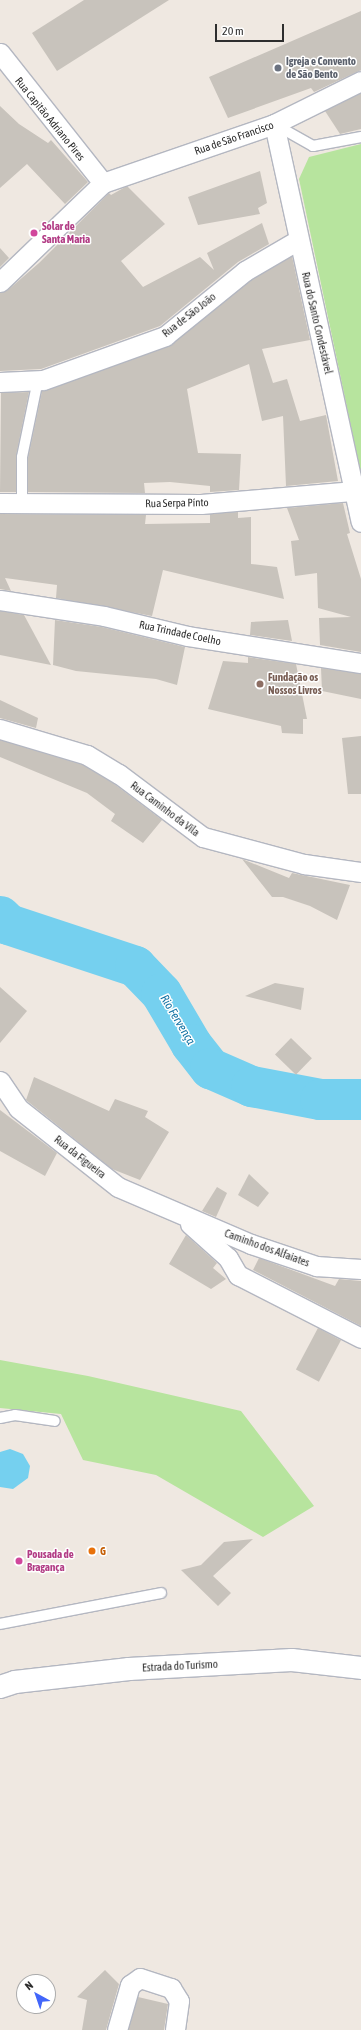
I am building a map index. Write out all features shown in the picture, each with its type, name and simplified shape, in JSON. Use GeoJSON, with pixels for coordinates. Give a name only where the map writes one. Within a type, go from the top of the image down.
{"type":"FeatureCollection","features":[{"type":"Feature","properties":{"kind":"street","name":"Rua Capitão Adriano Pires"},"geometry":{"type":"LineString","coordinates":[[0,53],[103,184]]}},
{"type":"Feature","properties":{"kind":"street","name":"Rua de São Francisco"},"geometry":{"type":"LineString","coordinates":[[103,184],[274,124],[361,81]]}},
{"type":"Feature","properties":{"kind":"street","name":"Rua do Santo Condestável"},"geometry":{"type":"LineString","coordinates":[[274,124],[298,240],[361,522]]}},
{"type":"Feature","properties":{"kind":"street"},"geometry":{"type":"LineString","coordinates":[[0,282],[103,184]]}},
{"type":"Feature","properties":{"kind":"street","name":"Rua de São João"},"geometry":{"type":"LineString","coordinates":[[0,382],[38,380],[86,367],[165,336],[245,271],[298,240]]}},
{"type":"Feature","properties":{"kind":"street","name":"Rua Serpa Pínto"},"geometry":{"type":"LineString","coordinates":[[0,503],[201,504],[354,491]]}},
{"type":"Feature","properties":{"kind":"street","name":"Rua Trindade Coelho"},"geometry":{"type":"LineString","coordinates":[[0,600],[104,616],[188,636],[361,663]]}},
{"type":"Feature","properties":{"kind":"street","name":"Rua Caminho da Vila"},"geometry":{"type":"LineString","coordinates":[[0,729],[87,755],[119,774],[203,837],[304,864],[361,872]]}},
{"type":"Feature","properties":{"kind":"street","name":"Rua da Figueira"},"geometry":{"type":"LineString","coordinates":[[0,1081],[18,1108],[118,1187],[176,1213]]}},
{"type":"Feature","properties":{"kind":"street"},"geometry":{"type":"LineString","coordinates":[[176,1213],[228,1258],[238,1275],[361,1338]]}},
{"type":"Feature","properties":{"kind":"street","name":"Caminho dos Alfaiates"},"geometry":{"type":"LineString","coordinates":[[176,1213],[251,1244],[316,1266],[361,1269]]}},
{"type":"Feature","properties":{"kind":"street","name":"Estrada do Turismo"},"geometry":{"type":"LineString","coordinates":[[0,1687],[15,1682],[129,1669],[268,1661],[292,1660],[361,1668]]}},
{"type":"Feature","properties":{"kind":"street"},"geometry":{"type":"LineString","coordinates":[[117,2030],[130,1985],[140,1978],[171,1988],[179,2000],[175,2030]]}},
{"type":"Feature","properties":{"kind":"lane"},"geometry":{"type":"LineString","coordinates":[[274,124],[312,146],[361,137]]}},
{"type":"Feature","properties":{"kind":"lane"},"geometry":{"type":"LineString","coordinates":[[22,503],[22,457],[38,380]]}},
{"type":"Feature","properties":{"kind":"lane"},"geometry":{"type":"LineString","coordinates":[[0,1418],[15,1415],[55,1421]]}},
{"type":"Feature","properties":{"kind":"lane"},"geometry":{"type":"LineString","coordinates":[[0,1624],[161,1593]]}},
{"type":"Feature","properties":{"kind":"green space"},"geometry":{"type":"Polygon","coordinates":[[[361,144],[361,474],[299,179],[309,157],[361,144]]]}},
{"type":"Feature","properties":{"kind":"green space"},"geometry":{"type":"Polygon","coordinates":[[[0,1360],[88,1376],[241,1411],[314,1506],[263,1537],[156,1475],[83,1460],[61,1414],[0,1408],[0,1360]]]}},
{"type":"Feature","properties":{"kind":"water"},"geometry":{"type":"Polygon","coordinates":[[[10,1449],[23,1454],[30,1466],[28,1478],[13,1489],[0,1487],[0,1452],[10,1449]]]}},
{"type":"Feature","properties":{"kind":"building"},"geometry":{"type":"Polygon","coordinates":[[[84,0],[169,0],[57,71],[32,33],[84,0]]]}},
{"type":"Feature","properties":{"kind":"building","name":"Igreja e Convento de São Bento"},"geometry":{"type":"Polygon","coordinates":[[[361,11],[361,70],[314,92],[311,88],[228,118],[209,77],[361,11]]]}},
{"type":"Feature","properties":{"kind":"building"},"geometry":{"type":"Polygon","coordinates":[[[361,93],[361,129],[340,134],[325,111],[361,93]]]}},
{"type":"Feature","properties":{"kind":"building"},"geometry":{"type":"Polygon","coordinates":[[[0,106],[19,124],[48,143],[51,140],[88,182],[65,204],[27,164],[0,188],[0,106]]]}},
{"type":"Feature","properties":{"kind":"building"},"geometry":{"type":"Polygon","coordinates":[[[260,171],[267,203],[258,208],[260,214],[198,225],[188,197],[260,171]]]}},
{"type":"Feature","properties":{"kind":"building"},"geometry":{"type":"Polygon","coordinates":[[[127,186],[165,224],[121,261],[143,287],[200,257],[214,270],[207,253],[262,223],[269,244],[238,262],[160,326],[41,369],[0,371],[0,293],[8,290],[39,263],[109,193],[111,195],[127,186]]]}},
{"type":"Feature","properties":{"kind":"building"},"geometry":{"type":"Polygon","coordinates":[[[0,248],[9,258],[0,267],[0,248]]]}},
{"type":"Feature","properties":{"kind":"building"},"geometry":{"type":"Polygon","coordinates":[[[292,256],[310,340],[262,349],[273,383],[287,379],[300,421],[326,415],[338,481],[286,486],[283,416],[262,421],[249,364],[187,389],[198,453],[241,454],[239,490],[210,492],[210,486],[170,482],[144,483],[145,493],[28,492],[28,458],[42,391],[169,346],[251,280],[292,256]]]}},
{"type":"Feature","properties":{"kind":"building"},"geometry":{"type":"Polygon","coordinates":[[[29,392],[16,456],[16,492],[0,492],[1,393],[29,392]]]}},
{"type":"Feature","properties":{"kind":"building"},"geometry":{"type":"Polygon","coordinates":[[[343,503],[350,533],[347,534],[361,579],[361,652],[320,645],[319,618],[351,617],[318,608],[317,573],[295,576],[291,541],[299,540],[287,508],[343,503]]]}},
{"type":"Feature","properties":{"kind":"building"},"geometry":{"type":"Polygon","coordinates":[[[238,512],[238,518],[251,517],[251,564],[277,567],[284,599],[163,570],[152,616],[56,598],[57,585],[5,578],[11,591],[0,589],[0,514],[146,515],[145,524],[210,523],[210,514],[238,512]]]}},
{"type":"Feature","properties":{"kind":"building"},"geometry":{"type":"Polygon","coordinates":[[[0,611],[24,615],[51,665],[0,655],[0,611]]]}},
{"type":"Feature","properties":{"kind":"building"},"geometry":{"type":"Polygon","coordinates":[[[55,620],[102,627],[185,647],[177,685],[156,679],[76,671],[53,665],[55,620]]]}},
{"type":"Feature","properties":{"kind":"building"},"geometry":{"type":"Polygon","coordinates":[[[288,620],[292,641],[250,635],[251,622],[288,620]]]}},
{"type":"Feature","properties":{"kind":"building","name":"Fundação os Nossos Livros"},"geometry":{"type":"Polygon","coordinates":[[[248,657],[296,664],[307,719],[303,719],[303,734],[282,733],[281,726],[208,709],[223,661],[248,663],[248,657]]]}},
{"type":"Feature","properties":{"kind":"building"},"geometry":{"type":"Polygon","coordinates":[[[321,668],[361,674],[361,699],[322,691],[321,668]]]}},
{"type":"Feature","properties":{"kind":"building"},"geometry":{"type":"Polygon","coordinates":[[[0,700],[38,718],[36,728],[0,718],[0,700]]]}},
{"type":"Feature","properties":{"kind":"building"},"geometry":{"type":"Polygon","coordinates":[[[361,736],[361,794],[348,794],[342,738],[361,736]]]}},
{"type":"Feature","properties":{"kind":"building"},"geometry":{"type":"Polygon","coordinates":[[[0,740],[83,765],[113,783],[162,820],[143,843],[111,821],[115,814],[87,793],[0,757],[0,740]]]}},
{"type":"Feature","properties":{"kind":"building"},"geometry":{"type":"Polygon","coordinates":[[[242,859],[289,878],[292,873],[350,885],[337,920],[310,906],[283,897],[272,897],[242,859]]]}},
{"type":"Feature","properties":{"kind":"building"},"geometry":{"type":"Polygon","coordinates":[[[275,983],[304,988],[301,1010],[245,996],[275,983]]]}},
{"type":"Feature","properties":{"kind":"building"},"geometry":{"type":"Polygon","coordinates":[[[0,987],[27,1011],[0,1043],[0,987]]]}},
{"type":"Feature","properties":{"kind":"building"},"geometry":{"type":"Polygon","coordinates":[[[291,1038],[312,1058],[296,1075],[275,1055],[291,1038]]]}},
{"type":"Feature","properties":{"kind":"building"},"geometry":{"type":"Polygon","coordinates":[[[34,1077],[109,1111],[115,1099],[148,1111],[145,1117],[169,1132],[140,1180],[112,1169],[26,1100],[34,1077]]]}},
{"type":"Feature","properties":{"kind":"building"},"geometry":{"type":"Polygon","coordinates":[[[0,1110],[57,1153],[45,1176],[0,1151],[0,1110]]]}},
{"type":"Feature","properties":{"kind":"building"},"geometry":{"type":"Polygon","coordinates":[[[249,1174],[269,1193],[258,1207],[238,1195],[249,1174]]]}},
{"type":"Feature","properties":{"kind":"building"},"geometry":{"type":"Polygon","coordinates":[[[217,1187],[227,1193],[216,1217],[202,1211],[217,1187]]]}},
{"type":"Feature","properties":{"kind":"building"},"geometry":{"type":"Polygon","coordinates":[[[186,1235],[217,1263],[213,1268],[226,1279],[211,1289],[169,1264],[186,1235]]]}},
{"type":"Feature","properties":{"kind":"building"},"geometry":{"type":"Polygon","coordinates":[[[259,1258],[335,1286],[339,1279],[361,1281],[361,1326],[253,1270],[259,1258]]]}},
{"type":"Feature","properties":{"kind":"building"},"geometry":{"type":"Polygon","coordinates":[[[318,1328],[341,1340],[319,1382],[296,1369],[318,1328]]]}},
{"type":"Feature","properties":{"kind":"building"},"geometry":{"type":"Polygon","coordinates":[[[253,1539],[213,1576],[231,1593],[218,1606],[181,1570],[201,1565],[224,1542],[253,1539]]]}},
{"type":"Feature","properties":{"kind":"building"},"geometry":{"type":"Polygon","coordinates":[[[105,1970],[119,1984],[106,2030],[82,2030],[87,2000],[77,1997],[105,1970]]]}},
{"type":"Feature","properties":{"kind":"building"},"geometry":{"type":"Polygon","coordinates":[[[138,1997],[168,2004],[164,2030],[128,2030],[138,1997]]]}},
{"type":"Feature","properties":{"kind":"waterway","name":"Rio Fervença"},"geometry":{"type":"LineString","coordinates":[[0,916],[8,924],[135,966],[161,993],[191,1044],[210,1068],[251,1086],[320,1099],[361,1099]]}},
{"type":"Feature","properties":{"kind":"place","name":"Igreja e Convento de São Bento"},"geometry":{"type":"Point","coordinates":[278,68]}},
{"type":"Feature","properties":{"kind":"place","name":"Solar de Santa Maria"},"geometry":{"type":"Point","coordinates":[34,233]}},
{"type":"Feature","properties":{"kind":"place","name":"Fundação os Nossos Livros"},"geometry":{"type":"Point","coordinates":[260,684]}},
{"type":"Feature","properties":{"kind":"place","name":"G"},"geometry":{"type":"Point","coordinates":[92,1551]}},
{"type":"Feature","properties":{"kind":"place","name":"Pousada de Bragança"},"geometry":{"type":"Point","coordinates":[19,1561]}}]}
